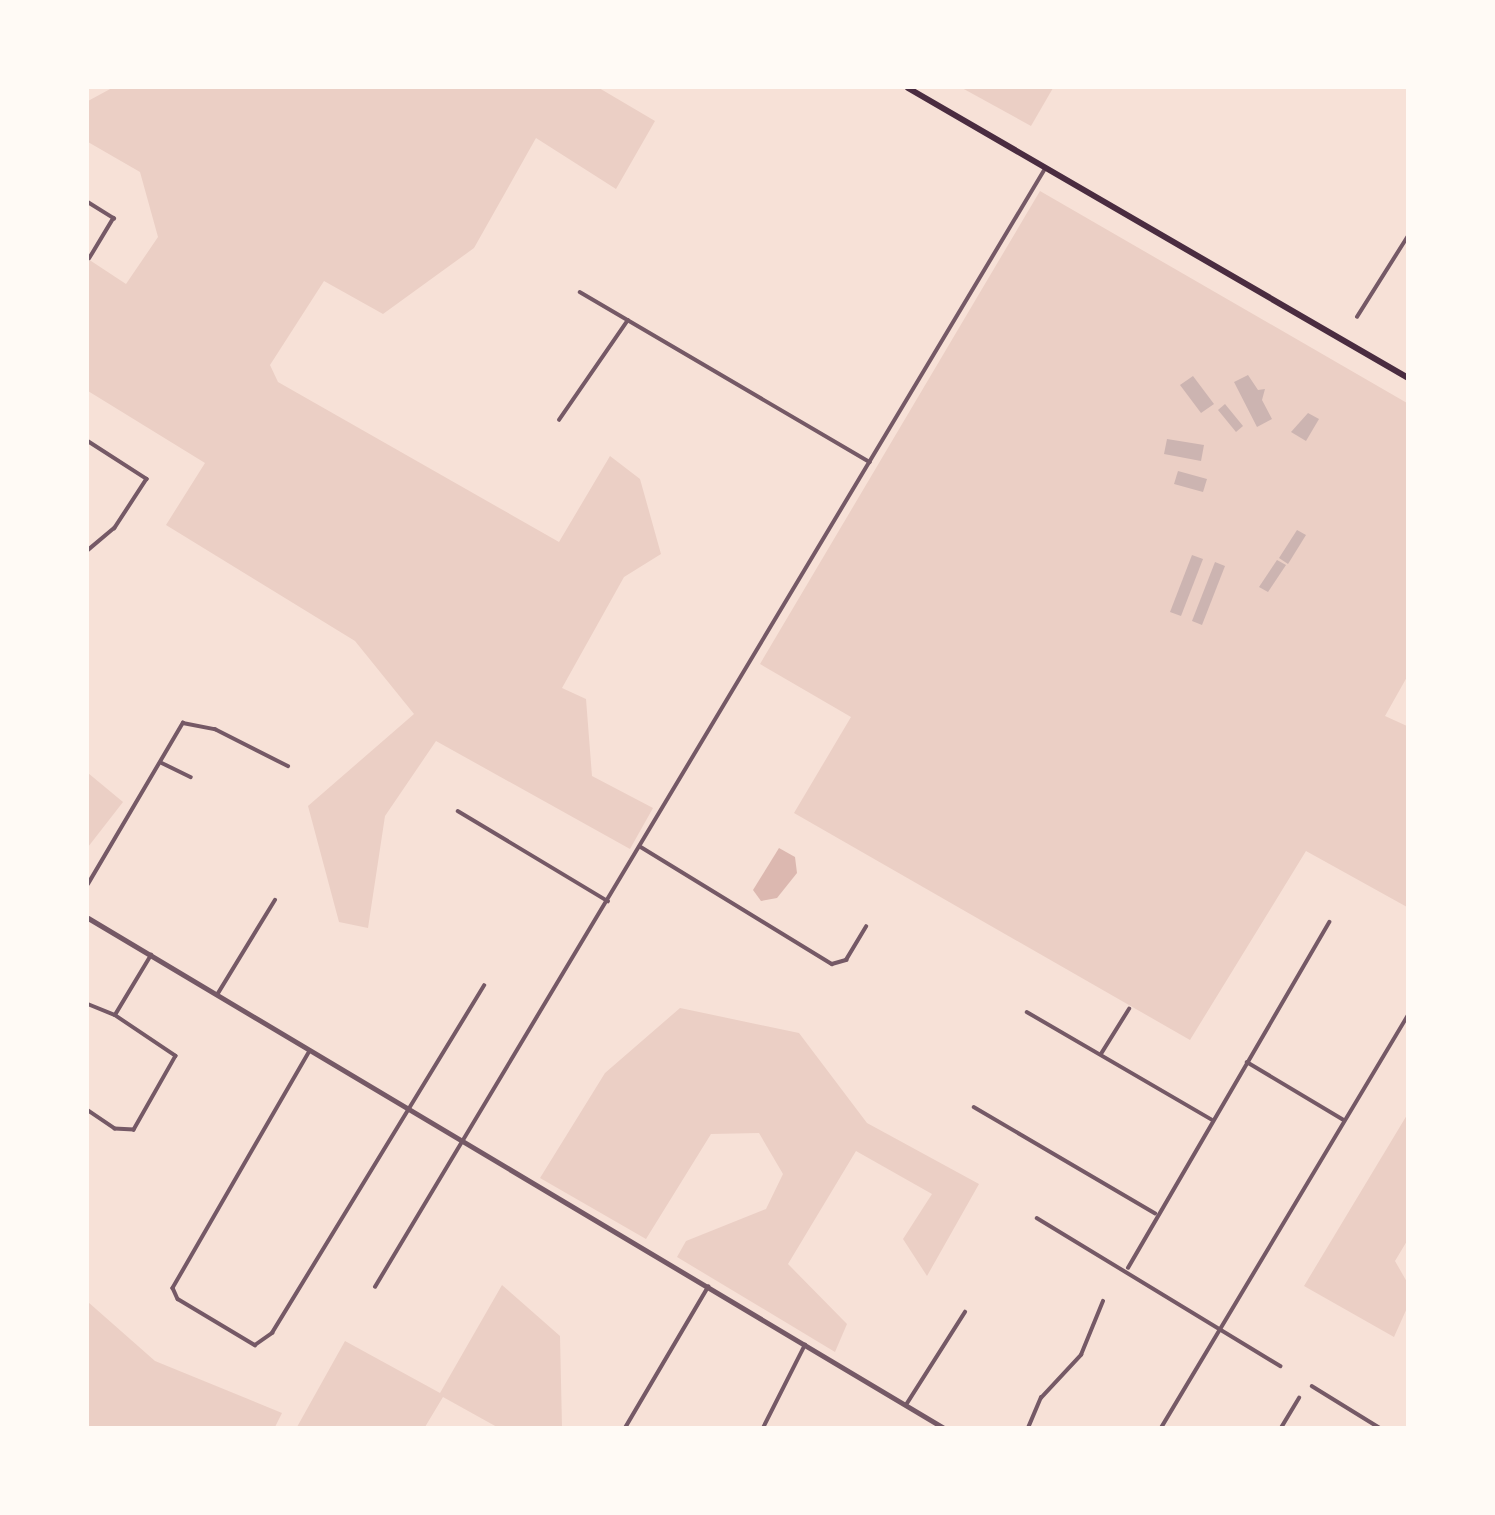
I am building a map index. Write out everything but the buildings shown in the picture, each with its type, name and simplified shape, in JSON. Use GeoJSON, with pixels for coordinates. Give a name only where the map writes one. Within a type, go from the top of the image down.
{"type":"FeatureCollection","features":[{"type":"Feature","properties":{"kind":"main road"},"geometry":{"type":"LineString","coordinates":[[908,88],[1408,378]]}},
{"type":"Feature","properties":{"kind":"street"},"geometry":{"type":"LineString","coordinates":[[375,1287],[1046,168]]}},
{"type":"Feature","properties":{"kind":"street"},"geometry":{"type":"LineString","coordinates":[[88,202],[114,218],[90,258]]}},
{"type":"Feature","properties":{"kind":"street"},"geometry":{"type":"LineString","coordinates":[[1357,317],[1408,236]]}},
{"type":"Feature","properties":{"kind":"street"},"geometry":{"type":"LineString","coordinates":[[580,292],[870,462]]}},
{"type":"Feature","properties":{"kind":"street"},"geometry":{"type":"LineString","coordinates":[[559,420],[628,320]]}},
{"type":"Feature","properties":{"kind":"street"},"geometry":{"type":"LineString","coordinates":[[88,441],[147,479],[89,552]]}},
{"type":"Feature","properties":{"kind":"street"},"geometry":{"type":"LineString","coordinates":[[88,884],[162,763],[183,723],[215,729],[288,766]]}},
{"type":"Feature","properties":{"kind":"street"},"geometry":{"type":"LineString","coordinates":[[162,763],[191,777]]}},
{"type":"Feature","properties":{"kind":"street"},"geometry":{"type":"LineString","coordinates":[[458,811],[608,901]]}},
{"type":"Feature","properties":{"kind":"street"},"geometry":{"type":"LineString","coordinates":[[641,847],[832,964],[846,960],[866,927]]}},
{"type":"Feature","properties":{"kind":"street"},"geometry":{"type":"LineString","coordinates":[[217,995],[275,900]]}},
{"type":"Feature","properties":{"kind":"street"},"geometry":{"type":"LineString","coordinates":[[88,918],[407,1111],[944,1427]]}},
{"type":"Feature","properties":{"kind":"street"},"geometry":{"type":"LineString","coordinates":[[1128,1268],[1155,1213],[1329,922]]}},
{"type":"Feature","properties":{"kind":"street"},"geometry":{"type":"LineString","coordinates":[[115,1015],[151,955]]}},
{"type":"Feature","properties":{"kind":"street"},"geometry":{"type":"LineString","coordinates":[[310,1051],[173,1287],[178,1299],[240,1337],[264,1342],[484,986]]}},
{"type":"Feature","properties":{"kind":"street"},"geometry":{"type":"LineString","coordinates":[[88,1004],[115,1015],[176,1056],[130,1132],[88,1111]]}},
{"type":"Feature","properties":{"kind":"street"},"geometry":{"type":"LineString","coordinates":[[1101,1054],[1129,1009]]}},
{"type":"Feature","properties":{"kind":"street"},"geometry":{"type":"LineString","coordinates":[[1027,1012],[1211,1119]]}},
{"type":"Feature","properties":{"kind":"street"},"geometry":{"type":"LineString","coordinates":[[1161,1427],[1408,1016]]}},
{"type":"Feature","properties":{"kind":"street"},"geometry":{"type":"LineString","coordinates":[[1246,1062],[1344,1120]]}},
{"type":"Feature","properties":{"kind":"street"},"geometry":{"type":"LineString","coordinates":[[974,1107],[1155,1213]]}},
{"type":"Feature","properties":{"kind":"street"},"geometry":{"type":"LineString","coordinates":[[1037,1218],[1128,1268],[1280,1366]]}},
{"type":"Feature","properties":{"kind":"street"},"geometry":{"type":"LineString","coordinates":[[625,1427],[708,1287]]}},
{"type":"Feature","properties":{"kind":"street"},"geometry":{"type":"LineString","coordinates":[[1028,1427],[1041,1398],[1081,1354],[1103,1301]]}},
{"type":"Feature","properties":{"kind":"street"},"geometry":{"type":"LineString","coordinates":[[906,1405],[965,1312]]}},
{"type":"Feature","properties":{"kind":"street"},"geometry":{"type":"LineString","coordinates":[[763,1427],[805,1345]]}},
{"type":"Feature","properties":{"kind":"street"},"geometry":{"type":"LineString","coordinates":[[1312,1386],[1380,1427]]}},
{"type":"Feature","properties":{"kind":"street"},"geometry":{"type":"LineString","coordinates":[[1281,1427],[1299,1398]]}},
{"type":"Feature","properties":{"kind":"shaded area"},"geometry":{"type":"Polygon","coordinates":[[[112,88],[599,88],[655,121],[616,189],[536,138],[474,248],[383,314],[324,281],[270,365],[278,382],[559,542],[610,456],[640,479],[661,554],[624,577],[562,688],[586,699],[592,776],[653,808],[630,849],[436,741],[385,816],[368,928],[339,922],[308,806],[414,714],[355,641],[166,525],[205,463],[88,391],[88,259],[126,284],[158,237],[140,172],[88,142],[88,101],[112,88]]]}},
{"type":"Feature","properties":{"kind":"shaded area"},"geometry":{"type":"Polygon","coordinates":[[[962,88],[1053,88],[1031,126],[962,88]]]}},
{"type":"Feature","properties":{"kind":"shaded area"},"geometry":{"type":"Polygon","coordinates":[[[1040,191],[1407,403],[1407,677],[1385,716],[1407,726],[1407,907],[1306,851],[1190,1040],[794,813],[851,717],[760,664],[1040,191]]]}},
{"type":"Feature","properties":{"kind":"shaded area"},"geometry":{"type":"Polygon","coordinates":[[[88,773],[123,802],[88,847],[88,773]]]}},
{"type":"Feature","properties":{"kind":"shaded area"},"geometry":{"type":"Polygon","coordinates":[[[779,848],[795,857],[797,873],[777,898],[761,901],[753,890],[779,848]]]}},
{"type":"Feature","properties":{"kind":"shaded area"},"geometry":{"type":"Polygon","coordinates":[[[680,1008],[799,1033],[867,1123],[979,1184],[927,1276],[903,1239],[932,1194],[856,1151],[788,1264],[847,1324],[835,1352],[677,1257],[686,1241],[766,1209],[783,1174],[759,1133],[711,1134],[646,1239],[540,1178],[605,1073],[680,1008]]]}},
{"type":"Feature","properties":{"kind":"shaded area"},"geometry":{"type":"Polygon","coordinates":[[[1407,1115],[1407,1241],[1395,1261],[1407,1282],[1407,1308],[1394,1337],[1304,1286],[1407,1115]]]}},
{"type":"Feature","properties":{"kind":"shaded area"},"geometry":{"type":"Polygon","coordinates":[[[502,1285],[560,1336],[562,1427],[497,1427],[443,1397],[425,1427],[297,1427],[345,1341],[440,1393],[502,1285]]]}},
{"type":"Feature","properties":{"kind":"shaded area"},"geometry":{"type":"Polygon","coordinates":[[[88,1302],[155,1361],[282,1413],[275,1427],[88,1427],[88,1302]]]}}]}
